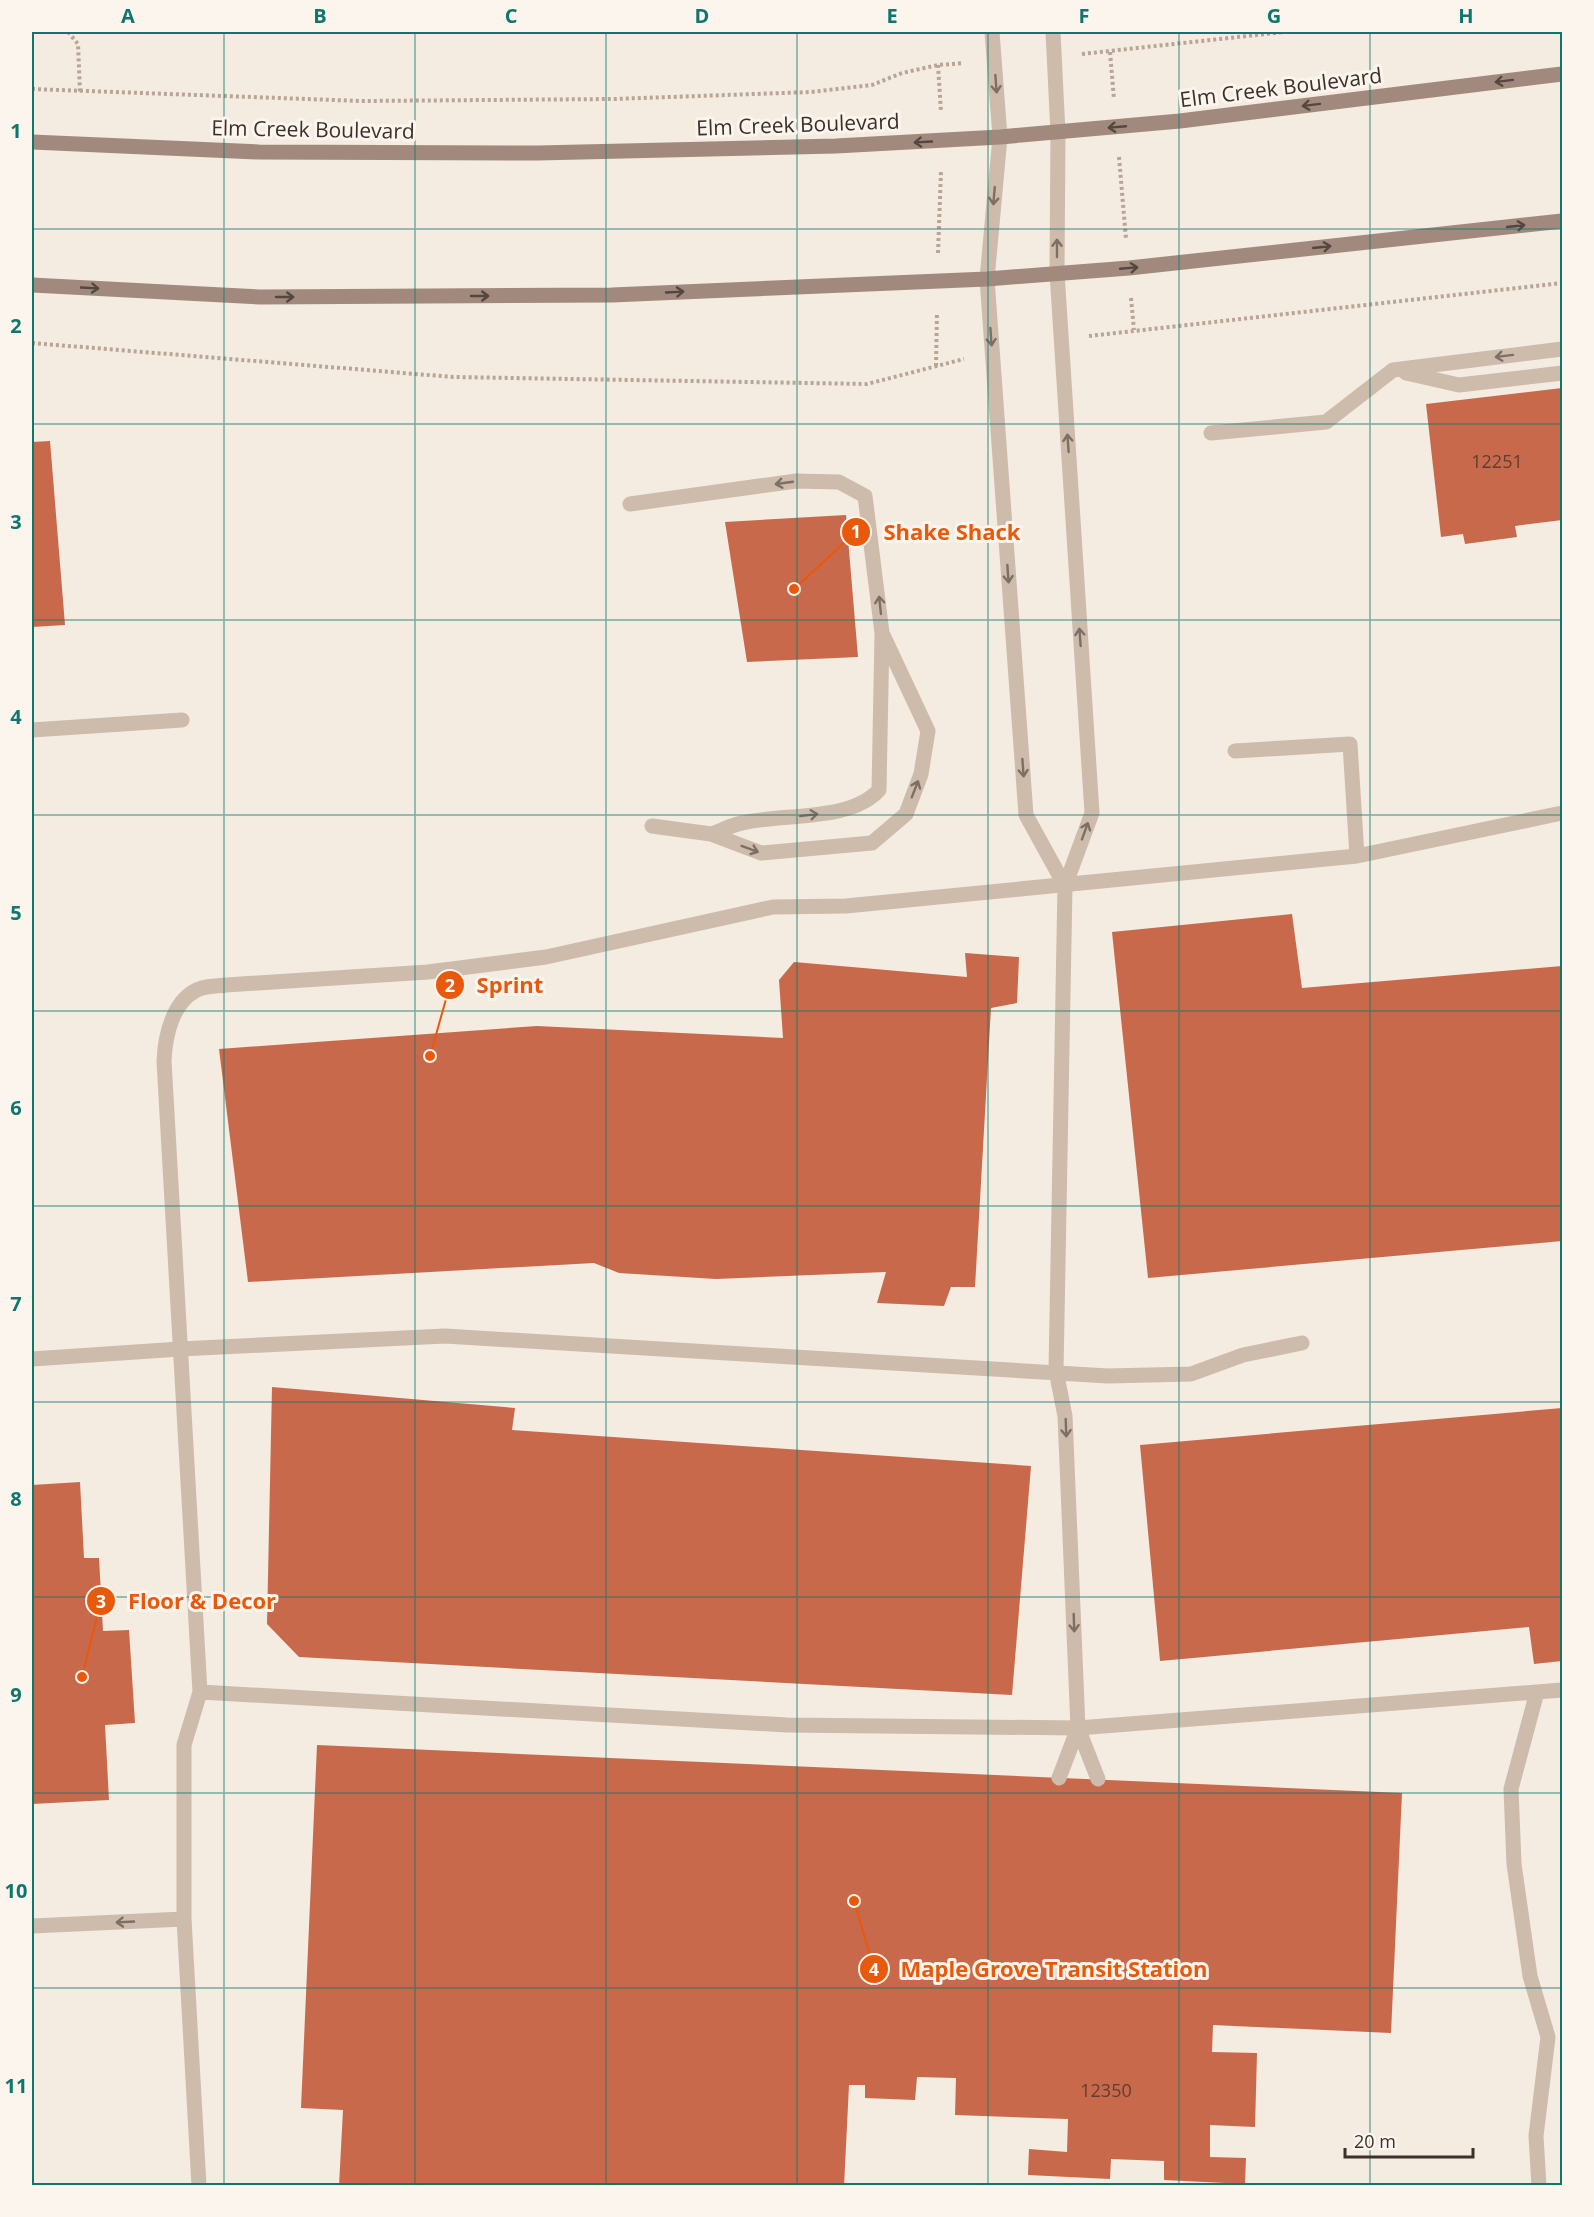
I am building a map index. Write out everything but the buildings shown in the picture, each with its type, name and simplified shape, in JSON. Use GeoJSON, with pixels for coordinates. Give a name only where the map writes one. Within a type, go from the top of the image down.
{"type":"FeatureCollection","features":[{"type":"Feature","properties":{"kind":"main road","name":"Elm Creek Boulevard"},"geometry":{"type":"LineString","coordinates":[[32,142],[259,152],[538,153],[836,146],[1058,133],[1563,74]]}},
{"type":"Feature","properties":{"kind":"main road"},"geometry":{"type":"LineString","coordinates":[[32,285],[260,297],[600,296],[987,279],[1129,268],[1563,221]]}},
{"type":"Feature","properties":{"kind":"lane"},"geometry":{"type":"LineString","coordinates":[[992,32],[1000,137],[987,279],[1026,815],[1065,886]]}},
{"type":"Feature","properties":{"kind":"lane"},"geometry":{"type":"LineString","coordinates":[[1053,32],[1058,133],[1057,273],[1092,813],[1065,886],[1056,1371],[1065,1416],[1078,1728],[1098,1779]]}},
{"type":"Feature","properties":{"kind":"lane"},"geometry":{"type":"LineString","coordinates":[[1211,433],[1326,422],[1393,370],[1563,349]]}},
{"type":"Feature","properties":{"kind":"lane"},"geometry":{"type":"LineString","coordinates":[[1393,370],[1459,385],[1563,373]]}},
{"type":"Feature","properties":{"kind":"lane"},"geometry":{"type":"LineString","coordinates":[[630,504],[796,482],[839,482],[865,496],[882,633],[879,790],[868,802],[818,814],[742,823],[711,834]]}},
{"type":"Feature","properties":{"kind":"lane"},"geometry":{"type":"LineString","coordinates":[[652,826],[711,834],[761,853],[872,843],[906,814],[921,774],[928,731],[882,633]]}},
{"type":"Feature","properties":{"kind":"lane"},"geometry":{"type":"LineString","coordinates":[[32,730],[182,720]]}},
{"type":"Feature","properties":{"kind":"lane"},"geometry":{"type":"LineString","coordinates":[[1235,751],[1350,744],[1357,856]]}},
{"type":"Feature","properties":{"kind":"lane"},"geometry":{"type":"LineString","coordinates":[[198,2186],[184,1919],[184,1745],[200,1692],[164,1061],[165,1040],[171,1021],[184,1001],[200,988],[428,972],[546,957],[773,907],[846,906],[1357,856],[1563,813]]}},
{"type":"Feature","properties":{"kind":"lane"},"geometry":{"type":"LineString","coordinates":[[32,1359],[445,1336],[1056,1371],[1108,1376],[1191,1374],[1243,1355],[1302,1343]]}},
{"type":"Feature","properties":{"kind":"lane"},"geometry":{"type":"LineString","coordinates":[[200,1692],[787,1725],[1078,1728],[1563,1690]]}},
{"type":"Feature","properties":{"kind":"lane"},"geometry":{"type":"LineString","coordinates":[[1537,1692],[1511,1789],[1514,1864],[1530,1976],[1548,2037],[1536,2136],[1539,2186]]}},
{"type":"Feature","properties":{"kind":"lane"},"geometry":{"type":"LineString","coordinates":[[1059,1778],[1078,1728]]}},
{"type":"Feature","properties":{"kind":"lane"},"geometry":{"type":"LineString","coordinates":[[32,1926],[184,1919]]}},
{"type":"Feature","properties":{"kind":"path"},"geometry":{"type":"LineString","coordinates":[[68,32],[78,44],[80,92]]}},
{"type":"Feature","properties":{"kind":"path"},"geometry":{"type":"LineString","coordinates":[[1134,330],[1110,52],[1284,32]]}},
{"type":"Feature","properties":{"kind":"path"},"geometry":{"type":"LineString","coordinates":[[32,89],[361,100],[614,99],[811,92],[872,85],[902,73],[939,65],[942,141],[936,366]]}},
{"type":"Feature","properties":{"kind":"path"},"geometry":{"type":"LineString","coordinates":[[1061,339],[1563,283]]}},
{"type":"Feature","properties":{"kind":"path"},"geometry":{"type":"LineString","coordinates":[[32,343],[453,377],[867,384],[992,352]]}},
{"type":"Feature","properties":{"kind":"place","name":"Shake Shack"},"geometry":{"type":"Point","coordinates":[794,589]}},
{"type":"Feature","properties":{"kind":"place","name":"Sprint"},"geometry":{"type":"Point","coordinates":[430,1056]}},
{"type":"Feature","properties":{"kind":"place","name":"Floor & Decor"},"geometry":{"type":"Point","coordinates":[82,1677]}},
{"type":"Feature","properties":{"kind":"place","name":"Maple Grove Transit Station"},"geometry":{"type":"Point","coordinates":[854,1901]}}]}
